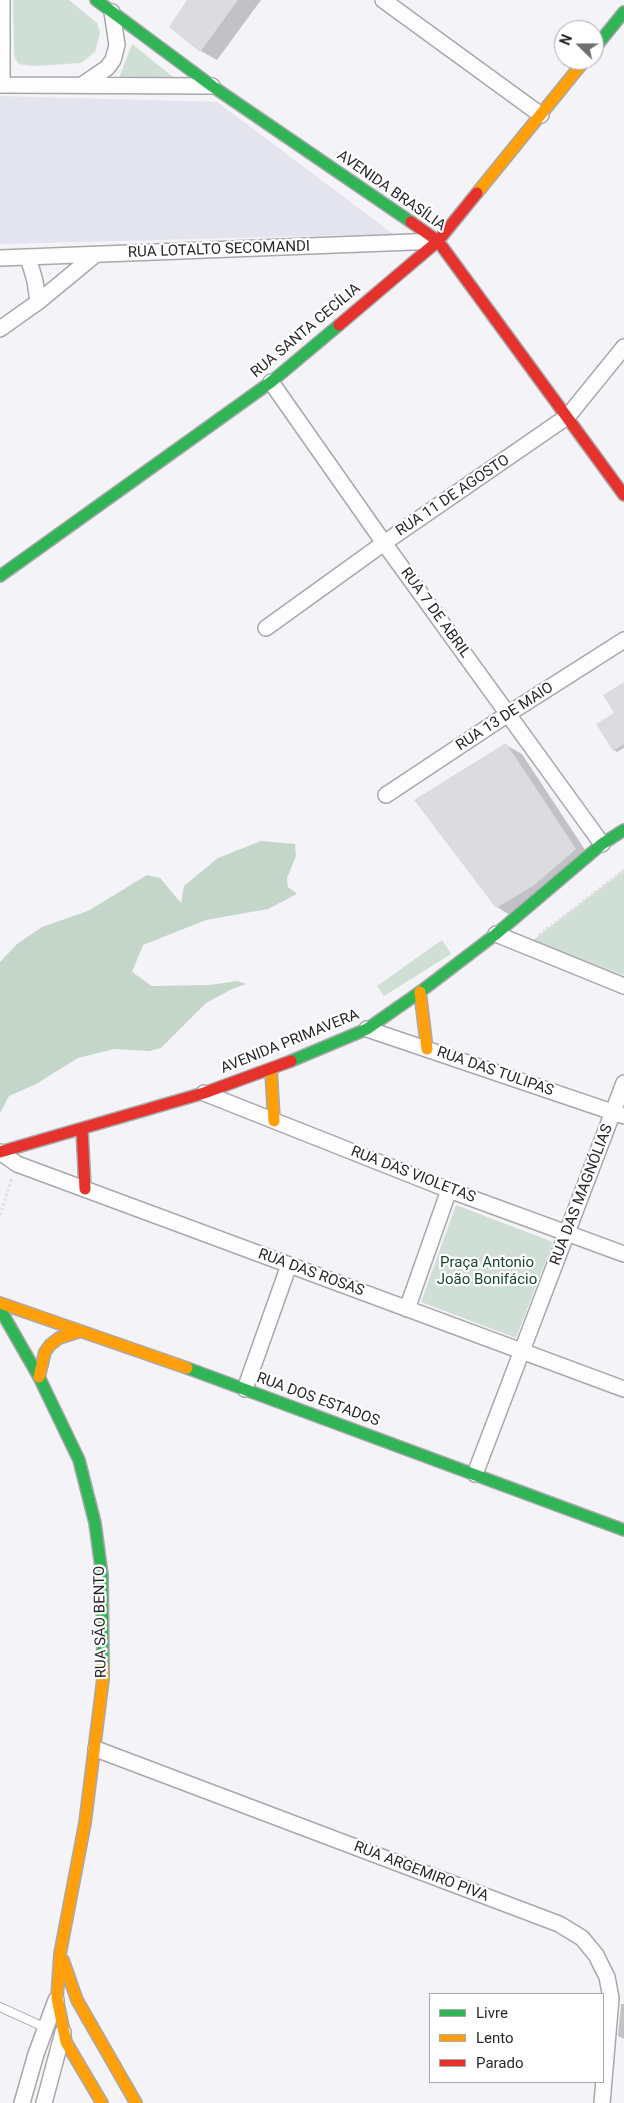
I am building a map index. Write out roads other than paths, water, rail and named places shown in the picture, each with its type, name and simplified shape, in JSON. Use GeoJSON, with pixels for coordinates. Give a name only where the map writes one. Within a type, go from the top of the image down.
{"type":"FeatureCollection","features":[{"type":"Feature","properties":{"kind":"street"},"geometry":{"type":"LineString","coordinates":[[2,0],[1,85],[212,86]]}},
{"type":"Feature","properties":{"kind":"street","name":"AVENIDA BRASÍLIA"},"geometry":{"type":"LineString","coordinates":[[97,0],[212,86],[438,240],[624,495]]}},
{"type":"Feature","properties":{"kind":"street"},"geometry":{"type":"LineString","coordinates":[[383,0],[541,115]]}},
{"type":"Feature","properties":{"kind":"street"},"geometry":{"type":"LineString","coordinates":[[82,84],[107,68],[113,60],[117,45],[112,12]]}},
{"type":"Feature","properties":{"kind":"street"},"geometry":{"type":"LineString","coordinates":[[604,37],[624,12]]}},
{"type":"Feature","properties":{"kind":"street","name":"RUA SANTA CECÍLIA"},"geometry":{"type":"LineString","coordinates":[[0,576],[271,382],[438,240],[577,70]]}},
{"type":"Feature","properties":{"kind":"street","name":"RUA LOTALTO SECOMANDI"},"geometry":{"type":"LineString","coordinates":[[0,258],[438,240]]}},
{"type":"Feature","properties":{"kind":"street"},"geometry":{"type":"LineString","coordinates":[[0,329],[38,302],[95,255]]}},
{"type":"Feature","properties":{"kind":"street"},"geometry":{"type":"LineString","coordinates":[[28,257],[35,281],[38,302]]}},
{"type":"Feature","properties":{"kind":"street","name":"RUA 11 DE AGOSTO"},"geometry":{"type":"LineString","coordinates":[[266,628],[384,543],[568,416],[624,347]]}},
{"type":"Feature","properties":{"kind":"street","name":"RUA 7 DE ABRIL"},"geometry":{"type":"LineString","coordinates":[[271,382],[384,543],[602,844]]}},
{"type":"Feature","properties":{"kind":"street","name":"RUA 13 DE MAIO"},"geometry":{"type":"LineString","coordinates":[[386,795],[624,640]]}},
{"type":"Feature","properties":{"kind":"street","name":"AVENIDA PRIMAVERA"},"geometry":{"type":"LineString","coordinates":[[0,1152],[204,1093],[271,1069],[367,1029],[420,992],[496,934],[602,844],[624,830]]}},
{"type":"Feature","properties":{"kind":"street"},"geometry":{"type":"LineString","coordinates":[[496,934],[624,986]]}},
{"type":"Feature","properties":{"kind":"street"},"geometry":{"type":"LineString","coordinates":[[420,992],[427,1049]]}},
{"type":"Feature","properties":{"kind":"street","name":"RUA DAS TULIPAS"},"geometry":{"type":"LineString","coordinates":[[367,1029],[618,1114]]}},
{"type":"Feature","properties":{"kind":"street"},"geometry":{"type":"LineString","coordinates":[[271,1069],[274,1121]]}},
{"type":"Feature","properties":{"kind":"street","name":"RUA DAS MAGNÓLIAS"},"geometry":{"type":"LineString","coordinates":[[475,1474],[567,1234],[618,1114],[624,1083]]}},
{"type":"Feature","properties":{"kind":"street","name":"RUA DAS VIOLETAS"},"geometry":{"type":"LineString","coordinates":[[204,1093],[449,1190],[624,1254]]}},
{"type":"Feature","properties":{"kind":"street"},"geometry":{"type":"LineString","coordinates":[[82,1129],[85,1189]]}},
{"type":"Feature","properties":{"kind":"street","name":"RUA DAS ROSAS"},"geometry":{"type":"LineString","coordinates":[[0,1152],[17,1164],[624,1389]]}},
{"type":"Feature","properties":{"kind":"street"},"geometry":{"type":"LineString","coordinates":[[407,1308],[449,1190]]}},
{"type":"Feature","properties":{"kind":"street"},"geometry":{"type":"LineString","coordinates":[[245,1389],[289,1265]]}},
{"type":"Feature","properties":{"kind":"street","name":"RUA DOS ESTADOS"},"geometry":{"type":"LineString","coordinates":[[0,1303],[245,1389],[624,1530]]}},
{"type":"Feature","properties":{"kind":"street","name":"RUA SÃO BENTO"},"geometry":{"type":"LineString","coordinates":[[0,1309],[39,1377],[78,1460],[95,1523],[102,1575],[103,1679],[96,1749],[85,1823],[60,1954],[57,1998],[62,2033]]}},
{"type":"Feature","properties":{"kind":"street"},"geometry":{"type":"LineString","coordinates":[[39,1377],[45,1352],[50,1344],[59,1338],[81,1331]]}},
{"type":"Feature","properties":{"kind":"street","name":"RUA ARGEMIRO PIVA"},"geometry":{"type":"LineString","coordinates":[[96,1749],[559,1924],[582,1938],[596,1955],[606,1977],[611,1998],[604,2080]]}},
{"type":"Feature","properties":{"kind":"street"},"geometry":{"type":"LineString","coordinates":[[60,1954],[69,1974],[77,2000],[136,2103]]}},
{"type":"Feature","properties":{"kind":"street","name":"RUA SÃO BENTO"},"geometry":{"type":"LineString","coordinates":[[22,2103],[46,2028],[57,1998],[69,1974]]}},
{"type":"Feature","properties":{"kind":"street","name":"RUA SÃO BENTO"},"geometry":{"type":"LineString","coordinates":[[44,2103],[62,2033],[77,2000]]}},
{"type":"Feature","properties":{"kind":"street"},"geometry":{"type":"LineString","coordinates":[[62,2033],[102,2103]]}},
{"type":"Feature","properties":{"kind":"street","name":"RUA ARGEMIRO PIVA"},"geometry":{"type":"LineString","coordinates":[[602,2103],[604,2083]]}},
{"type":"Feature","properties":{"kind":"lane"},"geometry":{"type":"LineString","coordinates":[[0,2007],[46,2028]]}},
{"type":"Feature","properties":{"kind":"park label","name":"Praça Antonio João Bonifácio"},"geometry":{"type":"Point","coordinates":[487,1272]}}]}
